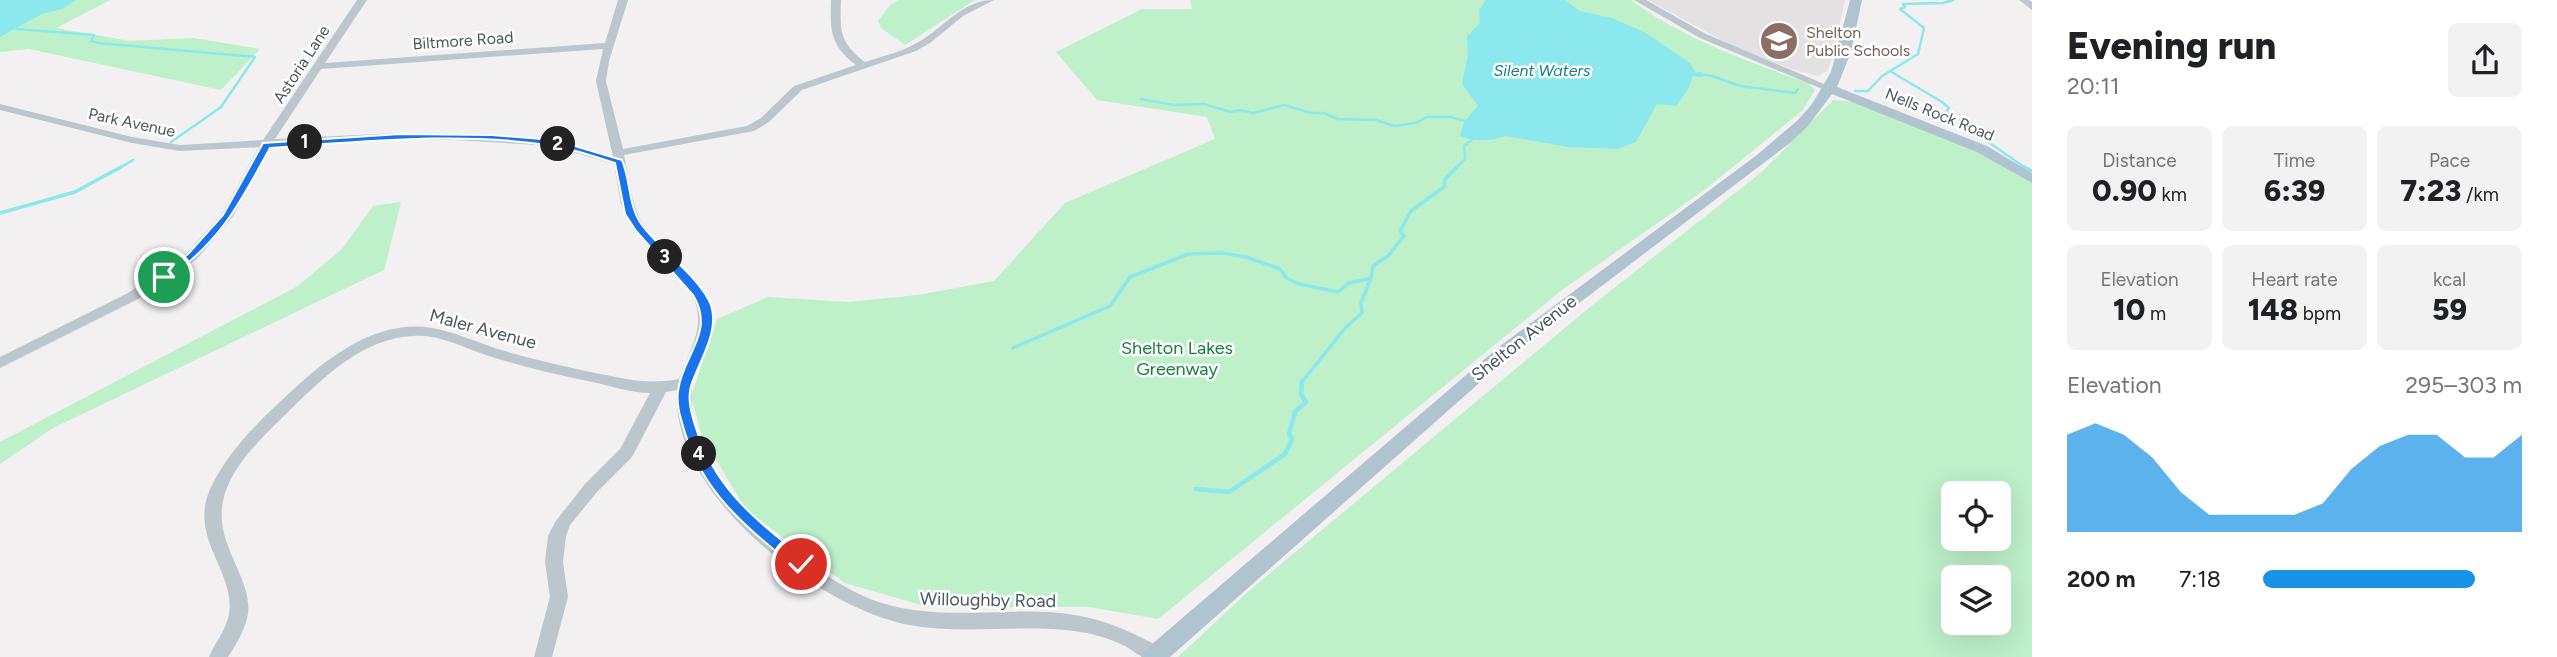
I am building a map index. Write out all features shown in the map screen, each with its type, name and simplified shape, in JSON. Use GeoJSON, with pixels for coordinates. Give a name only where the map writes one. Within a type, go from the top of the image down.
{"type":"FeatureCollection","features":[{"type":"Feature","properties":{"kind":"main road","name":"Shelton Avenue"},"geometry":{"type":"LineString","coordinates":[[1155,656],[1506,350],[1780,145],[1800,127],[1830,89],[1845,53],[1856,0]]}},
{"type":"Feature","properties":{"kind":"main road","name":"Nells Rock Road"},"geometry":{"type":"LineString","coordinates":[[1830,89],[1982,149],[2032,179]]}},
{"type":"Feature","properties":{"kind":"street","name":"Astoria Lane"},"geometry":{"type":"LineString","coordinates":[[0,363],[133,296],[192,256],[228,216],[266,145],[362,0]]}},
{"type":"Feature","properties":{"kind":"street","name":"Willoughby Road"},"geometry":{"type":"LineString","coordinates":[[624,0],[602,72],[601,87],[630,214],[639,229],[698,293],[705,305],[708,320],[706,334],[685,383],[685,410],[688,428],[697,450],[721,492],[737,511],[773,543],[843,593],[883,611],[954,622],[1087,623],[1133,640],[1155,656]]}},
{"type":"Feature","properties":{"kind":"street"},"geometry":{"type":"LineString","coordinates":[[836,0],[837,39],[841,49],[864,66]]}},
{"type":"Feature","properties":{"kind":"street"},"geometry":{"type":"LineString","coordinates":[[618,154],[750,129],[765,120],[798,88],[923,44],[960,14],[989,0]]}},
{"type":"Feature","properties":{"kind":"street"},"geometry":{"type":"LineString","coordinates":[[1639,0],[1703,36],[1830,89]]}},
{"type":"Feature","properties":{"kind":"street"},"geometry":{"type":"LineString","coordinates":[[2024,0],[2032,7]]}},
{"type":"Feature","properties":{"kind":"street","name":"Biltmore Road"},"geometry":{"type":"LineString","coordinates":[[319,66],[609,46]]}},
{"type":"Feature","properties":{"kind":"street","name":"Park Avenue"},"geometry":{"type":"LineString","coordinates":[[0,107],[168,147],[210,149],[425,136],[535,141],[594,153],[618,154]]}},
{"type":"Feature","properties":{"kind":"street","name":"Maler Avenue"},"geometry":{"type":"LineString","coordinates":[[218,657],[238,624],[240,605],[215,534],[213,513],[218,489],[270,421],[322,372],[349,352],[383,337],[423,331],[585,376],[646,388],[685,383]]}},
{"type":"Feature","properties":{"kind":"street"},"geometry":{"type":"LineString","coordinates":[[543,657],[559,597],[554,562],[557,536],[563,522],[591,488],[626,453],[660,388]]}},
{"type":"Feature","properties":{"kind":"shaded area","name":"Shelton Public Schools"},"geometry":{"type":"Polygon","coordinates":[[[1648,0],[1845,0],[1832,59],[1827,71],[1818,76],[1791,69],[1727,43],[1648,0]]]}},
{"type":"Feature","properties":{"kind":"green space"},"geometry":{"type":"Polygon","coordinates":[[[0,0],[110,0],[56,28],[130,41],[194,38],[260,49],[221,90],[29,49],[0,52],[0,0]]]}},
{"type":"Feature","properties":{"kind":"green space"},"geometry":{"type":"Polygon","coordinates":[[[899,0],[975,0],[905,45],[881,28],[878,21],[890,5],[899,0]]]}},
{"type":"Feature","properties":{"kind":"green space","name":"Shelton Lakes Greenway"},"geometry":{"type":"Polygon","coordinates":[[[1190,0],[1631,0],[1694,38],[1808,83],[1815,90],[1803,110],[1703,191],[1562,290],[1158,619],[1089,607],[928,607],[845,583],[746,510],[702,436],[691,397],[717,319],[768,297],[848,302],[918,295],[994,281],[1065,203],[1215,139],[1207,117],[1097,100],[1056,52],[1142,9],[1192,9],[1190,0]]]}},
{"type":"Feature","properties":{"kind":"green space"},"geometry":{"type":"Polygon","coordinates":[[[1833,100],[1855,102],[1973,147],[2032,183],[2032,657],[1178,657],[1250,590],[1590,307],[1763,171],[1833,100]]]}},
{"type":"Feature","properties":{"kind":"green space"},"geometry":{"type":"Polygon","coordinates":[[[401,202],[384,270],[53,428],[0,464],[0,442],[298,286],[342,249],[373,206],[401,202]]]}},
{"type":"Feature","properties":{"kind":"water"},"geometry":{"type":"Polygon","coordinates":[[[0,0],[76,0],[62,9],[42,14],[0,37],[0,0]]]}},
{"type":"Feature","properties":{"kind":"water","name":"Silent Waters"},"geometry":{"type":"Polygon","coordinates":[[[1486,0],[1565,0],[1580,11],[1612,18],[1646,33],[1690,63],[1695,72],[1701,72],[1702,77],[1693,76],[1676,106],[1657,104],[1636,142],[1617,149],[1568,147],[1506,136],[1491,140],[1472,140],[1460,136],[1464,122],[1478,106],[1462,84],[1468,55],[1467,36],[1480,23],[1479,10],[1486,0]]]}},
{"type":"Feature","properties":{"kind":"waterway"},"geometry":{"type":"LineString","coordinates":[[1890,71],[1918,54],[1924,28],[1900,9],[1905,7],[1903,4],[1943,3],[1953,0]]}},
{"type":"Feature","properties":{"kind":"waterway"},"geometry":{"type":"LineString","coordinates":[[16,29],[94,35],[91,41],[99,43],[255,57],[221,107],[171,142]]}},
{"type":"Feature","properties":{"kind":"waterway"},"geometry":{"type":"LineString","coordinates":[[1855,91],[1868,91],[1890,71]]}},
{"type":"Feature","properties":{"kind":"waterway"},"geometry":{"type":"LineString","coordinates":[[1890,71],[1942,102],[1949,108],[1946,112],[1972,127],[1971,130],[2024,167]]}},
{"type":"Feature","properties":{"kind":"waterway"},"geometry":{"type":"LineString","coordinates":[[1697,74],[1712,76],[1740,86],[1795,93],[1798,89]]}},
{"type":"Feature","properties":{"kind":"waterway"},"geometry":{"type":"LineString","coordinates":[[1141,99],[1173,105],[1204,104],[1231,112],[1240,110],[1253,113],[1284,105],[1311,113],[1324,113],[1338,119],[1376,120],[1394,126],[1416,123],[1427,117],[1451,117],[1468,122]]}},
{"type":"Feature","properties":{"kind":"waterway"},"geometry":{"type":"LineString","coordinates":[[1371,278],[1373,266],[1388,256],[1404,236],[1400,231],[1411,211],[1444,187],[1445,179],[1465,159],[1464,146],[1473,139]]}},
{"type":"Feature","properties":{"kind":"waterway"},"geometry":{"type":"LineString","coordinates":[[118,169],[133,160]]}},
{"type":"Feature","properties":{"kind":"waterway"},"geometry":{"type":"LineString","coordinates":[[0,213],[75,192],[121,167]]}},
{"type":"Feature","properties":{"kind":"waterway"},"geometry":{"type":"LineString","coordinates":[[2024,167],[2032,171]]}},
{"type":"Feature","properties":{"kind":"waterway"},"geometry":{"type":"LineString","coordinates":[[1013,348],[1110,306],[1130,277],[1188,254],[1222,253],[1246,257],[1280,269],[1286,278],[1299,284],[1338,292],[1349,283],[1371,278]]}},
{"type":"Feature","properties":{"kind":"waterway"},"geometry":{"type":"LineString","coordinates":[[1302,382],[1346,327],[1362,313],[1361,303],[1371,278]]}},
{"type":"Feature","properties":{"kind":"waterway"},"geometry":{"type":"LineString","coordinates":[[1196,489],[1229,492],[1285,454],[1292,439],[1289,434],[1295,412],[1306,402],[1301,394],[1302,382]]}},
{"type":"Feature","properties":{"kind":"place","name":"Shelton Public Schools"},"geometry":{"type":"Point","coordinates":[1779,41]}},
{"type":"Feature","properties":{"kind":"route"},"geometry":{"type":"LineString","coordinates":[[164,277],[192,256],[228,216],[266,145],[400,136],[492,138],[555,143],[583,149],[619,162],[626,204],[639,229],[698,293],[705,305],[708,320],[706,334],[684,389],[688,428],[697,450],[721,492],[737,511],[801,564]]}}]}
